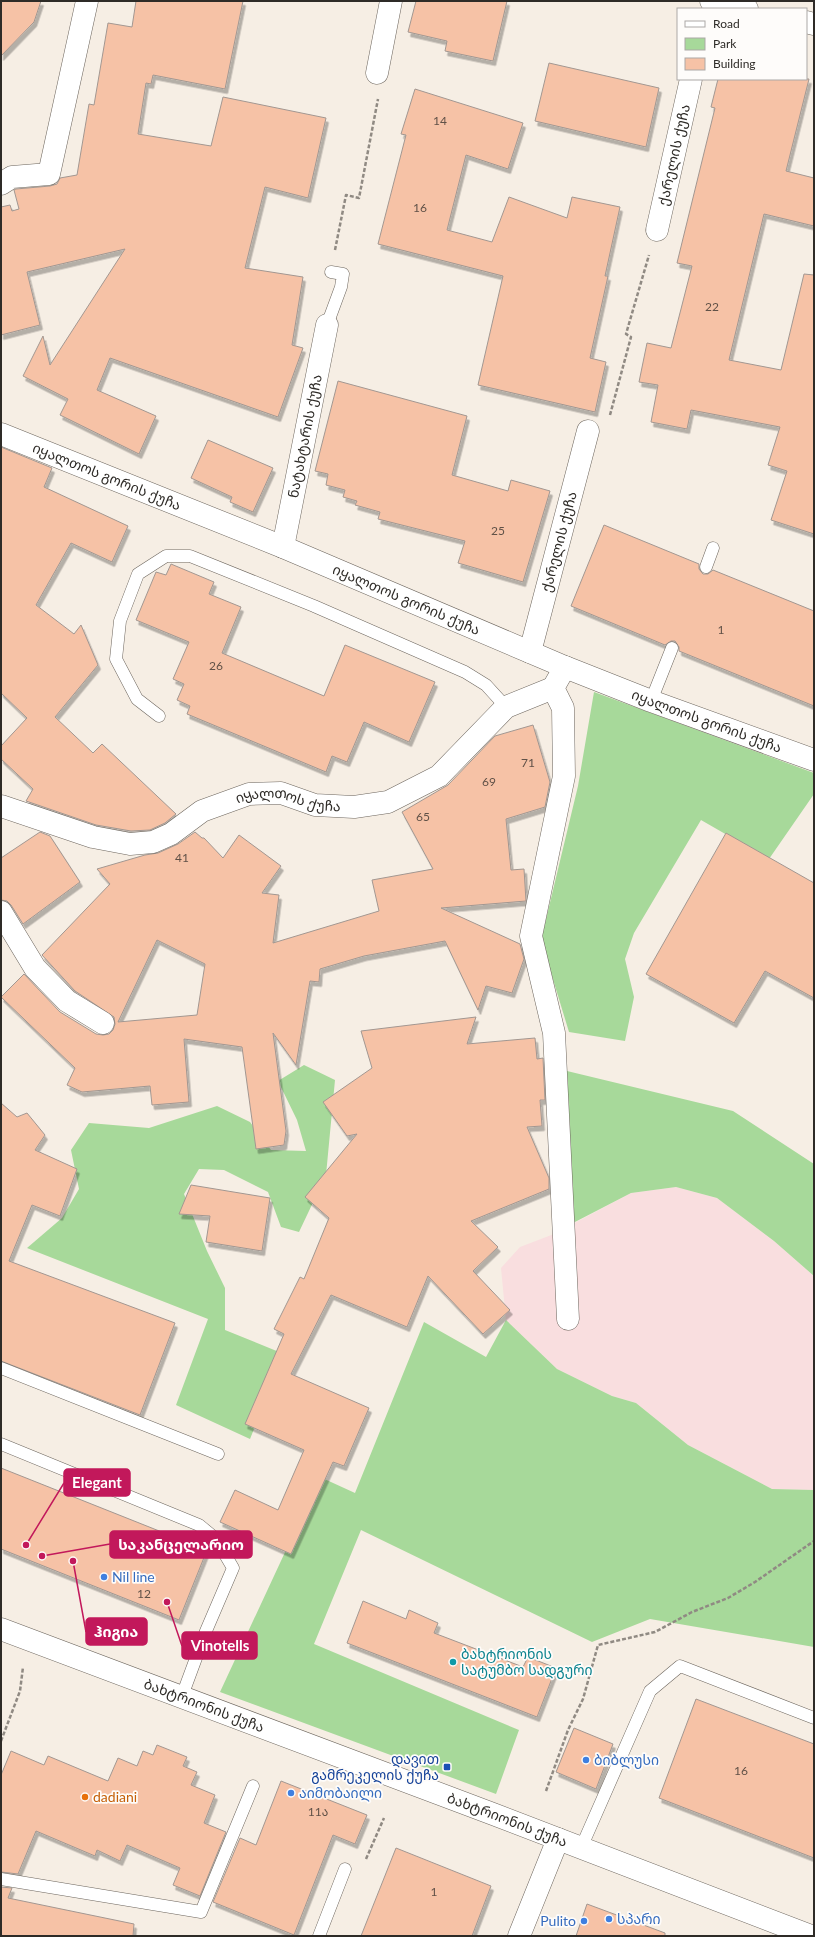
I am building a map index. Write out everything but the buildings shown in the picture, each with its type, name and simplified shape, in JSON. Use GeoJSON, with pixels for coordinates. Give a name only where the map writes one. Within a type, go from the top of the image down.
{"type":"FeatureCollection","features":[{"type":"Feature","properties":{"kind":"street"},"geometry":{"type":"LineString","coordinates":[[1,184],[12,177],[49,174],[87,1]]}},
{"type":"Feature","properties":{"kind":"street"},"geometry":{"type":"LineString","coordinates":[[377,73],[391,1]]}},
{"type":"Feature","properties":{"kind":"street"},"geometry":{"type":"LineString","coordinates":[[711,1],[742,8]]}},
{"type":"Feature","properties":{"kind":"street","name":"ქარელის ქუჩა"},"geometry":{"type":"LineString","coordinates":[[657,230],[691,80]]}},
{"type":"Feature","properties":{"kind":"street","name":"ნატახტარის ქუჩა"},"geometry":{"type":"LineString","coordinates":[[284,547],[327,325]]}},
{"type":"Feature","properties":{"kind":"street","name":"ქარელის ქუჩა"},"geometry":{"type":"LineString","coordinates":[[530,652],[588,431]]}},
{"type":"Feature","properties":{"kind":"street","name":"იყალთოს გორის ქუჩა"},"geometry":{"type":"LineString","coordinates":[[1,434],[284,547],[565,667],[814,760]]}},
{"type":"Feature","properties":{"kind":"street"},"geometry":{"type":"LineString","coordinates":[[565,667],[553,688],[563,708],[564,776],[531,936],[554,1033],[568,1319]]}},
{"type":"Feature","properties":{"kind":"street","name":"იყალთოს ქუჩა"},"geometry":{"type":"LineString","coordinates":[[1,806],[93,837],[130,844],[154,842],[171,834],[202,811],[249,794],[280,793],[315,805],[354,807],[388,802],[439,776],[506,707],[553,688]]}},
{"type":"Feature","properties":{"kind":"street"},"geometry":{"type":"LineString","coordinates":[[1,912],[35,968],[67,1001],[103,1023]]}},
{"type":"Feature","properties":{"kind":"street","name":"ბახტრიონის ქუჩა"},"geometry":{"type":"LineString","coordinates":[[1,1628],[811,1936]]}},
{"type":"Feature","properties":{"kind":"street"},"geometry":{"type":"LineString","coordinates":[[519,1936],[558,1839]]}},
{"type":"Feature","properties":{"kind":"lane"},"geometry":{"type":"LineString","coordinates":[[327,325],[341,287],[343,274],[331,272]]}},
{"type":"Feature","properties":{"kind":"lane"},"geometry":{"type":"LineString","coordinates":[[706,567],[713,548]]}},
{"type":"Feature","properties":{"kind":"lane"},"geometry":{"type":"LineString","coordinates":[[159,716],[137,699],[116,659],[120,621],[138,574],[166,556],[190,556],[314,606],[465,672],[486,686],[506,707]]}},
{"type":"Feature","properties":{"kind":"lane"},"geometry":{"type":"LineString","coordinates":[[651,700],[672,648]]}},
{"type":"Feature","properties":{"kind":"lane"},"geometry":{"type":"LineString","coordinates":[[1,1368],[218,1454]]}},
{"type":"Feature","properties":{"kind":"lane"},"geometry":{"type":"LineString","coordinates":[[1,1444],[199,1525],[216,1538],[233,1568],[206,1631],[182,1696]]}},
{"type":"Feature","properties":{"kind":"lane"},"geometry":{"type":"LineString","coordinates":[[581,1848],[650,1691],[680,1666],[814,1718]]}},
{"type":"Feature","properties":{"kind":"lane"},"geometry":{"type":"LineString","coordinates":[[1,1879],[201,1912],[253,1786]]}},
{"type":"Feature","properties":{"kind":"lane"},"geometry":{"type":"LineString","coordinates":[[319,1936],[345,1869]]}},
{"type":"Feature","properties":{"kind":"path"},"geometry":{"type":"LineString","coordinates":[[346,195],[359,198],[381,88],[377,73]]}},
{"type":"Feature","properties":{"kind":"path"},"geometry":{"type":"LineString","coordinates":[[609,418],[631,337],[626,334],[657,230]]}},
{"type":"Feature","properties":{"kind":"path"},"geometry":{"type":"LineString","coordinates":[[546,1791],[568,1730],[583,1700],[598,1644],[655,1632],[692,1612],[728,1598],[756,1582],[814,1541]]}},
{"type":"Feature","properties":{"kind":"path"},"geometry":{"type":"LineString","coordinates":[[1,1741],[20,1691],[27,1639]]}},
{"type":"Feature","properties":{"kind":"path"},"geometry":{"type":"LineString","coordinates":[[345,1869],[367,1859],[384,1818]]}},
{"type":"Feature","properties":{"kind":"shaded area"},"geometry":{"type":"Polygon","coordinates":[[[676,1187],[717,1198],[774,1241],[814,1276],[814,1490],[772,1489],[688,1445],[636,1403],[612,1396],[557,1369],[506,1320],[501,1268],[520,1247],[554,1234],[631,1193],[676,1187]]]}},
{"type":"Feature","properties":{"kind":"green space"},"geometry":{"type":"Polygon","coordinates":[[[594,692],[814,773],[814,794],[769,859],[701,820],[634,933],[625,959],[634,997],[625,1041],[569,1032],[541,940],[578,786],[594,692]]]}},
{"type":"Feature","properties":{"kind":"green space"},"geometry":{"type":"Polygon","coordinates":[[[304,1065],[335,1080],[326,1175],[299,1232],[281,1227],[268,1192],[224,1170],[199,1169],[184,1194],[207,1251],[225,1288],[225,1330],[284,1354],[250,1439],[176,1405],[208,1319],[27,1248],[62,1218],[79,1189],[71,1150],[89,1123],[149,1128],[217,1106],[250,1122],[271,1150],[306,1151],[297,1120],[278,1081],[304,1065]]]}},
{"type":"Feature","properties":{"kind":"green space"},"geometry":{"type":"Polygon","coordinates":[[[567,1071],[733,1111],[814,1164],[814,1276],[774,1241],[717,1198],[676,1187],[631,1193],[573,1223],[567,1071]]]}},
{"type":"Feature","properties":{"kind":"green space"},"geometry":{"type":"Polygon","coordinates":[[[506,1320],[557,1369],[612,1396],[636,1403],[688,1445],[772,1489],[814,1490],[814,1647],[650,1619],[592,1642],[361,1530],[314,1644],[519,1730],[496,1794],[220,1692],[320,1477],[355,1493],[424,1322],[486,1357],[506,1320]]]}},
{"type":"Feature","properties":{"kind":"place","name":"Elegant"},"geometry":{"type":"Point","coordinates":[26,1545]}},
{"type":"Feature","properties":{"kind":"place","name":"საკანცელარიო"},"geometry":{"type":"Point","coordinates":[42,1556]}},
{"type":"Feature","properties":{"kind":"place","name":"ჰიგია"},"geometry":{"type":"Point","coordinates":[73,1561]}},
{"type":"Feature","properties":{"kind":"place","name":"Nil line"},"geometry":{"type":"Point","coordinates":[104,1577]}},
{"type":"Feature","properties":{"kind":"place","name":"Vinotells"},"geometry":{"type":"Point","coordinates":[167,1602]}},
{"type":"Feature","properties":{"kind":"place","name":"ბახტრიონის სატუმბო სადგური"},"geometry":{"type":"Point","coordinates":[453,1662]}},
{"type":"Feature","properties":{"kind":"place","name":"ბიბლუსი"},"geometry":{"type":"Point","coordinates":[586,1760]}},
{"type":"Feature","properties":{"kind":"place","name":"დავით გამრეკელის ქუჩა"},"geometry":{"type":"Point","coordinates":[447,1767]}},
{"type":"Feature","properties":{"kind":"place","name":"აიმობაილი"},"geometry":{"type":"Point","coordinates":[291,1793]}},
{"type":"Feature","properties":{"kind":"place","name":"dadiani"},"geometry":{"type":"Point","coordinates":[85,1797]}},
{"type":"Feature","properties":{"kind":"place","name":"სპარი"},"geometry":{"type":"Point","coordinates":[609,1919]}},
{"type":"Feature","properties":{"kind":"place","name":"Pulito"},"geometry":{"type":"Point","coordinates":[584,1921]}}]}
